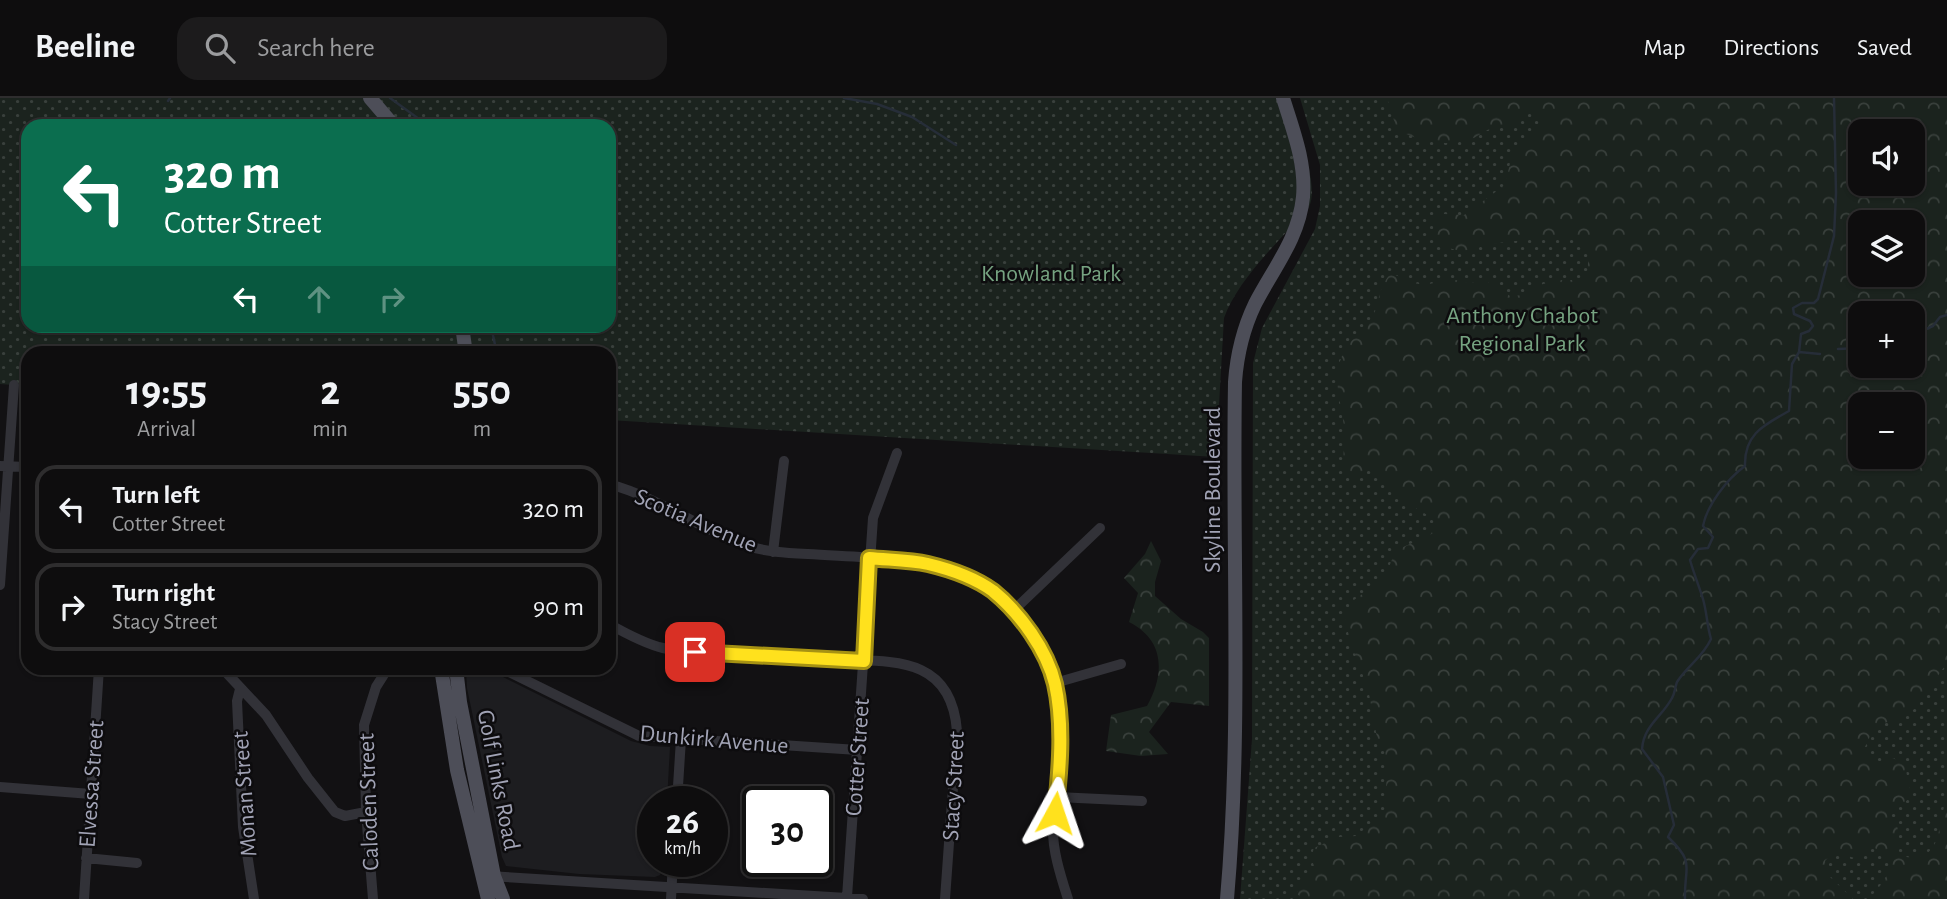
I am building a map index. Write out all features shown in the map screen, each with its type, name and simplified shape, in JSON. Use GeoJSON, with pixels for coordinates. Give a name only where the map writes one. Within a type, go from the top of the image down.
{"type":"FeatureCollection","features":[{"type":"Feature","properties":{"kind":"main road"},"geometry":{"type":"LineString","coordinates":[[370,98],[388,119]]}},
{"type":"Feature","properties":{"kind":"main road","name":"Skyline Boulevard"},"geometry":{"type":"LineString","coordinates":[[1227,899],[1235,777],[1235,374],[1248,321],[1290,243],[1301,211],[1302,164],[1283,98]]}},
{"type":"Feature","properties":{"kind":"main road","name":"Golf Links Road"},"geometry":{"type":"LineString","coordinates":[[442,675],[457,770],[488,876],[503,899]]}},
{"type":"Feature","properties":{"kind":"main road","name":"Golf Links Road"},"geometry":{"type":"LineString","coordinates":[[457,675],[488,876],[488,899]]}},
{"type":"Feature","properties":{"kind":"street"},"geometry":{"type":"LineString","coordinates":[[0,585],[4,466],[14,385]]}},
{"type":"Feature","properties":{"kind":"street","name":"Cotter Street"},"geometry":{"type":"LineString","coordinates":[[847,897],[873,518],[897,453]]}},
{"type":"Feature","properties":{"kind":"street"},"geometry":{"type":"LineString","coordinates":[[773,552],[784,461]]}},
{"type":"Feature","properties":{"kind":"street","name":"Scotia Avenue"},"geometry":{"type":"LineString","coordinates":[[616,487],[681,513],[745,545],[773,552],[927,564],[961,575],[992,591],[1013,611],[1035,640],[1055,683],[1060,731],[1057,797],[1052,829],[1060,874],[1068,899]]}},
{"type":"Feature","properties":{"kind":"street"},"geometry":{"type":"LineString","coordinates":[[1013,611],[1100,528]]}},
{"type":"Feature","properties":{"kind":"street","name":"Stacy Street"},"geometry":{"type":"LineString","coordinates":[[616,627],[662,648],[715,654],[864,661],[908,665],[922,670],[945,690],[953,704],[957,731],[944,899]]}},
{"type":"Feature","properties":{"kind":"street"},"geometry":{"type":"LineString","coordinates":[[1055,683],[1121,664]]}},
{"type":"Feature","properties":{"kind":"street","name":"Elvessa Street"},"geometry":{"type":"LineString","coordinates":[[84,899],[98,675]]}},
{"type":"Feature","properties":{"kind":"street"},"geometry":{"type":"LineString","coordinates":[[228,675],[266,715],[308,778],[335,812],[345,816],[366,812]]}},
{"type":"Feature","properties":{"kind":"street","name":"Caloden Street"},"geometry":{"type":"LineString","coordinates":[[373,899],[366,812],[364,725],[376,687],[384,675]]}},
{"type":"Feature","properties":{"kind":"street","name":"Dunkirk Avenue"},"geometry":{"type":"LineString","coordinates":[[515,675],[639,736],[858,750]]}},
{"type":"Feature","properties":{"kind":"street","name":"Monan Street"},"geometry":{"type":"LineString","coordinates":[[240,689],[237,701],[243,827],[254,899]]}},
{"type":"Feature","properties":{"kind":"street"},"geometry":{"type":"LineString","coordinates":[[678,786],[681,739]]}},
{"type":"Feature","properties":{"kind":"street"},"geometry":{"type":"LineString","coordinates":[[0,787],[90,794]]}},
{"type":"Feature","properties":{"kind":"street"},"geometry":{"type":"LineString","coordinates":[[1057,797],[1142,801]]}},
{"type":"Feature","properties":{"kind":"street"},"geometry":{"type":"LineString","coordinates":[[86,858],[137,863]]}},
{"type":"Feature","properties":{"kind":"street"},"geometry":{"type":"LineString","coordinates":[[488,876],[671,893],[863,899]]}},
{"type":"Feature","properties":{"kind":"shaded area"},"geometry":{"type":"Polygon","coordinates":[[[466,675],[499,675],[631,741],[670,747],[668,786],[637,786],[637,876],[579,874],[506,866],[466,675]]]}},
{"type":"Feature","properties":{"kind":"green space","name":"Knowland Park"},"geometry":{"type":"Polygon","coordinates":[[[0,98],[1284,98],[1309,168],[1312,196],[1309,207],[1250,274],[1224,318],[1216,457],[616,420],[616,346],[21,346],[21,386],[0,384],[0,98]]]}},
{"type":"Feature","properties":{"kind":"green space","name":"Anthony Chabot Regional Park"},"geometry":{"type":"Polygon","coordinates":[[[1300,98],[1947,98],[1947,899],[1240,899],[1252,739],[1253,363],[1262,328],[1315,229],[1320,206],[1320,165],[1300,98]]]}},
{"type":"Feature","properties":{"kind":"green space","name":"Anthony Chabot Regional Park"},"geometry":{"type":"Polygon","coordinates":[[[1387,98],[1947,98],[1947,663],[1914,709],[1897,722],[1887,722],[1873,730],[1865,747],[1877,762],[1893,758],[1905,765],[1911,797],[1902,804],[1890,806],[1888,813],[1899,833],[1896,855],[1912,857],[1923,855],[1930,850],[1939,832],[1947,796],[1947,899],[1869,899],[1884,881],[1891,866],[1887,854],[1868,845],[1862,849],[1863,858],[1854,858],[1834,851],[1825,861],[1828,875],[1853,899],[1303,899],[1296,893],[1314,866],[1311,857],[1314,848],[1338,837],[1356,836],[1367,827],[1378,823],[1385,809],[1385,751],[1377,738],[1368,688],[1350,642],[1345,616],[1351,602],[1384,579],[1393,557],[1401,548],[1430,535],[1437,525],[1429,516],[1392,494],[1386,479],[1368,469],[1354,476],[1343,470],[1344,426],[1337,382],[1342,356],[1372,317],[1383,285],[1391,273],[1413,283],[1425,285],[1451,279],[1469,283],[1485,280],[1510,296],[1525,295],[1543,284],[1577,280],[1588,275],[1588,246],[1581,242],[1558,239],[1528,240],[1455,250],[1447,247],[1433,232],[1434,219],[1444,214],[1464,215],[1505,185],[1511,159],[1541,125],[1540,110],[1528,112],[1515,124],[1490,129],[1461,142],[1442,143],[1397,130],[1387,98]]]}},
{"type":"Feature","properties":{"kind":"green space"},"geometry":{"type":"Polygon","coordinates":[[[1151,541],[1161,561],[1155,582],[1155,596],[1181,619],[1209,638],[1209,706],[1171,702],[1149,732],[1168,754],[1141,756],[1106,751],[1111,715],[1147,706],[1157,682],[1159,670],[1155,648],[1141,629],[1129,622],[1138,593],[1124,578],[1145,554],[1151,541]]]}},
{"type":"Feature","properties":{"kind":"waterway"},"geometry":{"type":"LineString","coordinates":[[390,98],[419,119]]}},
{"type":"Feature","properties":{"kind":"waterway"},"geometry":{"type":"LineString","coordinates":[[844,98],[877,104],[912,117],[956,145]]}},
{"type":"Feature","properties":{"kind":"waterway"},"geometry":{"type":"LineString","coordinates":[[1685,899],[1687,865],[1682,853],[1668,837],[1674,825],[1663,777],[1642,749],[1643,741],[1650,727],[1668,705],[1677,682],[1711,639],[1703,599],[1690,560],[1698,549],[1708,548],[1713,537],[1703,526],[1705,518],[1725,485],[1745,466],[1752,438],[1764,426],[1789,411],[1792,364],[1799,352],[1801,334],[1813,326],[1810,321],[1794,314],[1793,308],[1802,303],[1814,303],[1818,299],[1834,236],[1834,98]]}},
{"type":"Feature","properties":{"kind":"waterway"},"geometry":{"type":"LineString","coordinates":[[1925,330],[1933,326],[1940,317],[1947,315]]}},
{"type":"Feature","properties":{"kind":"waterway"},"geometry":{"type":"LineString","coordinates":[[492,333],[495,346]]}},
{"type":"Feature","properties":{"kind":"waterway"},"geometry":{"type":"LineString","coordinates":[[1838,349],[1848,349]]}},
{"type":"Feature","properties":{"kind":"waterway"},"geometry":{"type":"LineString","coordinates":[[1799,352],[1820,354]]}},
{"type":"Feature","properties":{"kind":"route"},"geometry":{"type":"LineString","coordinates":[[695,652],[864,661],[869,558],[927,564],[961,575],[992,591],[1013,611],[1041,649],[1055,683],[1060,731],[1055,813]]}}]}
